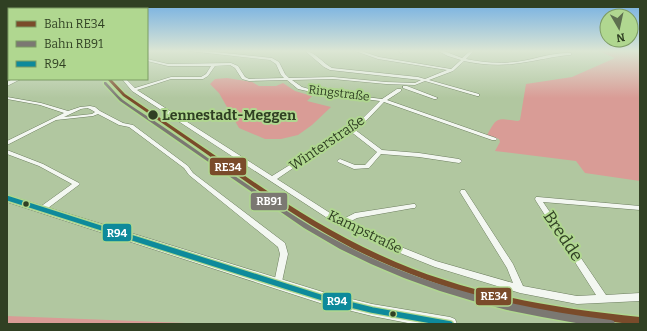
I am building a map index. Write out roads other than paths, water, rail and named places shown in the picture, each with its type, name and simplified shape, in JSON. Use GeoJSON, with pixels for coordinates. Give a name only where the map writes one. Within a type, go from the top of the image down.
{"type":"FeatureCollection","features":[{"type":"Feature","properties":{"kind":"main road"},"geometry":{"type":"LineString","coordinates":[[7,198],[323,298],[372,310],[450,324]]}},
{"type":"Feature","properties":{"kind":"street"},"geometry":{"type":"LineString","coordinates":[[134,90],[171,78],[202,78],[207,75],[213,66]]}},
{"type":"Feature","properties":{"kind":"street"},"geometry":{"type":"LineString","coordinates":[[236,66],[246,79],[333,78],[396,84],[415,84],[452,70],[456,66]]}},
{"type":"Feature","properties":{"kind":"street","name":"Ringstraße"},"geometry":{"type":"LineString","coordinates":[[279,66],[283,75],[300,88],[316,92],[383,100],[494,139]]}},
{"type":"Feature","properties":{"kind":"street"},"geometry":{"type":"LineString","coordinates":[[326,66],[331,69],[404,76],[426,80],[476,95]]}},
{"type":"Feature","properties":{"kind":"street"},"geometry":{"type":"LineString","coordinates":[[430,66],[452,70]]}},
{"type":"Feature","properties":{"kind":"street","name":"Kampstraße"},"geometry":{"type":"LineString","coordinates":[[125,80],[134,90],[341,223],[388,245],[436,264],[520,289],[577,300],[640,297]]}},
{"type":"Feature","properties":{"kind":"street"},"geometry":{"type":"LineString","coordinates":[[396,84],[436,98]]}},
{"type":"Feature","properties":{"kind":"street","name":"Winterstraße"},"geometry":{"type":"LineString","coordinates":[[272,179],[303,159],[336,134],[352,129],[362,122],[383,100],[399,90]]}},
{"type":"Feature","properties":{"kind":"street"},"geometry":{"type":"LineString","coordinates":[[7,98],[40,104],[69,112]]}},
{"type":"Feature","properties":{"kind":"street"},"geometry":{"type":"LineString","coordinates":[[7,143],[69,112],[88,107],[121,124],[131,126],[186,167],[191,174],[282,245],[284,254],[278,283]]}},
{"type":"Feature","properties":{"kind":"street"},"geometry":{"type":"LineString","coordinates":[[56,119],[93,115],[98,112]]}},
{"type":"Feature","properties":{"kind":"street"},"geometry":{"type":"LineString","coordinates":[[352,129],[380,152],[419,155],[459,161]]}},
{"type":"Feature","properties":{"kind":"street"},"geometry":{"type":"LineString","coordinates":[[7,152],[41,165],[76,184],[42,209]]}},
{"type":"Feature","properties":{"kind":"street"},"geometry":{"type":"LineString","coordinates":[[340,162],[354,167],[367,167],[380,152]]}},
{"type":"Feature","properties":{"kind":"street"},"geometry":{"type":"LineString","coordinates":[[463,192],[510,266],[520,289]]}},
{"type":"Feature","properties":{"kind":"street","name":"Bredde"},"geometry":{"type":"LineString","coordinates":[[604,299],[538,199],[640,208]]}},
{"type":"Feature","properties":{"kind":"street"},"geometry":{"type":"LineString","coordinates":[[341,223],[355,216],[413,206]]}},
{"type":"Feature","properties":{"kind":"rail line","name":"RE34"},"geometry":{"type":"LineString","coordinates":[[110,80],[124,95],[296,212],[329,232],[379,258],[442,282],[507,300],[573,313],[640,321]]}},
{"type":"Feature","properties":{"kind":"rail line","name":"RB91"},"geometry":{"type":"LineString","coordinates":[[105,83],[121,100],[294,218],[342,247],[406,276],[473,298],[542,314],[611,324]]}},
{"type":"Feature","properties":{"kind":"place","name":"Lennestadt-Meggen"},"geometry":{"type":"Point","coordinates":[153,115]}}]}
